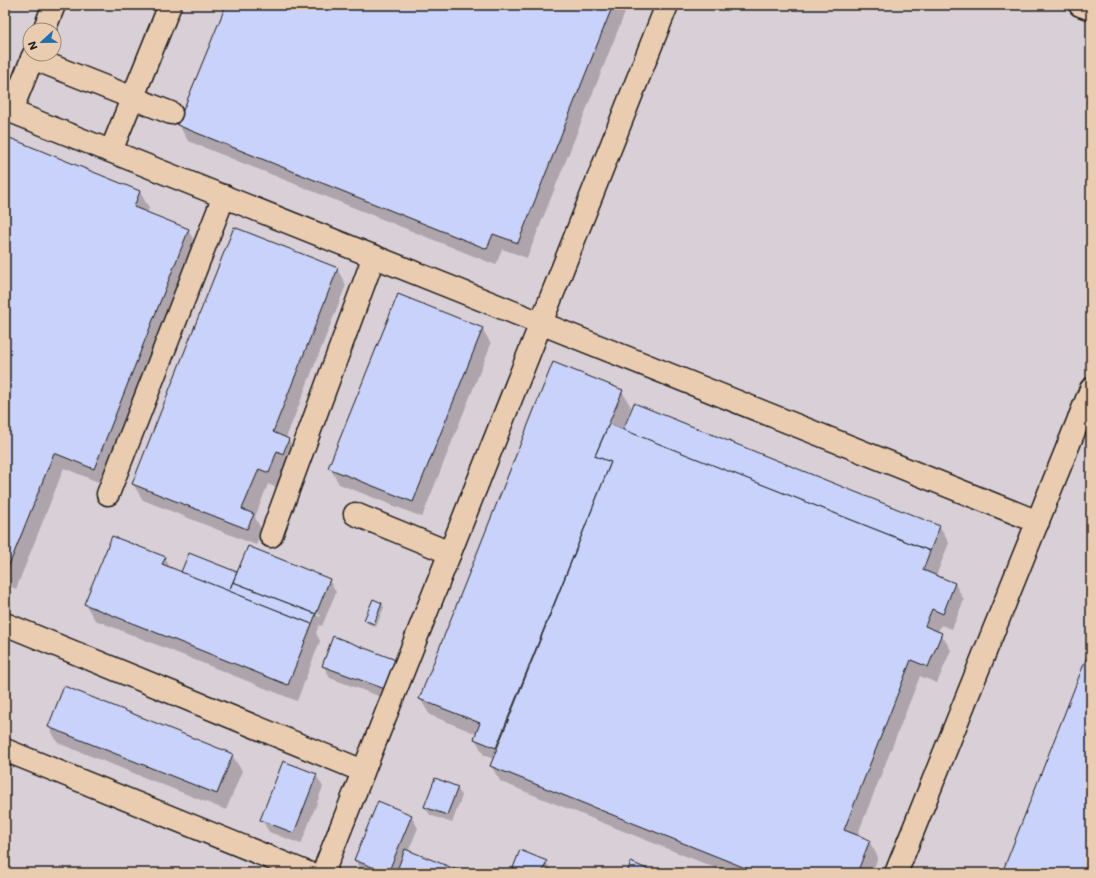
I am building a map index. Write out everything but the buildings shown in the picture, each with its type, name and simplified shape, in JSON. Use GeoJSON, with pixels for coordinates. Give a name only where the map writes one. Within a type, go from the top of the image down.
{"type":"FeatureCollection","features":[{"type":"Feature","properties":{"kind":"lane"},"geometry":{"type":"LineString","coordinates":[[47,22],[54,5]]}},
{"type":"Feature","properties":{"kind":"lane"},"geometry":{"type":"LineString","coordinates":[[111,151],[170,5]]}},
{"type":"Feature","properties":{"kind":"lane"},"geometry":{"type":"LineString","coordinates":[[323,873],[666,5]]}},
{"type":"Feature","properties":{"kind":"lane"},"geometry":{"type":"LineString","coordinates":[[1080,5],[1091,9]]}},
{"type":"Feature","properties":{"kind":"lane"},"geometry":{"type":"LineString","coordinates":[[30,62],[8,110],[1038,522]]}},
{"type":"Feature","properties":{"kind":"lane"},"geometry":{"type":"LineString","coordinates":[[47,62],[171,113]]}},
{"type":"Feature","properties":{"kind":"lane"},"geometry":{"type":"LineString","coordinates":[[108,494],[224,196]]}},
{"type":"Feature","properties":{"kind":"lane"},"geometry":{"type":"LineString","coordinates":[[271,536],[374,256]]}},
{"type":"Feature","properties":{"kind":"lane"},"geometry":{"type":"LineString","coordinates":[[896,873],[1091,390]]}},
{"type":"Feature","properties":{"kind":"lane"},"geometry":{"type":"LineString","coordinates":[[355,514],[450,553]]}},
{"type":"Feature","properties":{"kind":"lane"},"geometry":{"type":"LineString","coordinates":[[5,624],[363,771]]}},
{"type":"Feature","properties":{"kind":"lane"},"geometry":{"type":"LineString","coordinates":[[5,750],[308,873]]}},
{"type":"Feature","properties":{"kind":"shaded area"},"geometry":{"type":"Polygon","coordinates":[[[5,5],[1091,5],[1091,873],[5,873],[5,5]]]}}]}
